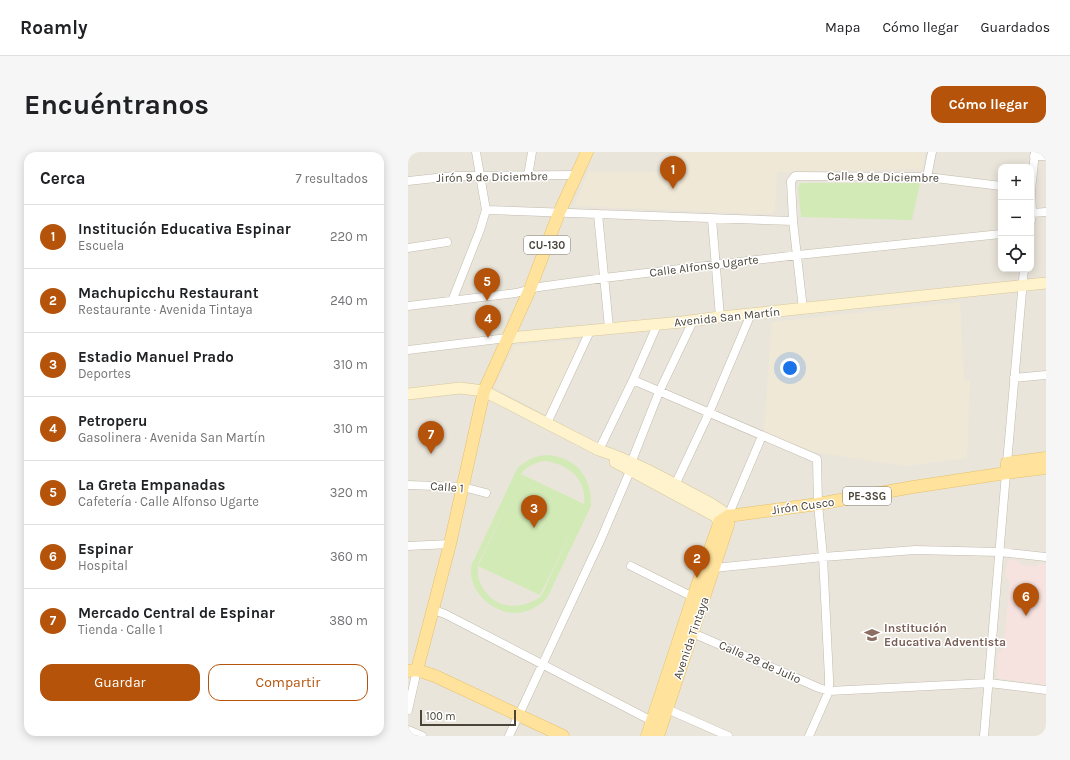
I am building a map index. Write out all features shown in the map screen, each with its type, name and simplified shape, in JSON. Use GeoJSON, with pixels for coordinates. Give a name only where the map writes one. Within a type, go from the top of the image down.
{"type":"FeatureCollection","features":[{"type":"Feature","properties":{"kind":"main road","name":"CU-130"},"geometry":{"type":"LineString","coordinates":[[508,338],[530,289],[559,213],[587,152]]}},
{"type":"Feature","properties":{"kind":"main road","name":"Avenida San Martín"},"geometry":{"type":"LineString","coordinates":[[508,338],[658,323],[693,321],[1046,284]]}},
{"type":"Feature","properties":{"kind":"main road"},"geometry":{"type":"LineString","coordinates":[[508,338],[484,391],[434,610],[413,671],[434,676],[563,736]]}},
{"type":"Feature","properties":{"kind":"main road"},"geometry":{"type":"LineString","coordinates":[[408,394],[460,388],[484,391],[599,450],[610,460],[675,484],[720,508],[723,519]]}},
{"type":"Feature","properties":{"kind":"main road","name":"Jirón Cusco"},"geometry":{"type":"LineString","coordinates":[[723,519],[913,487],[1006,468],[1046,458]]}},
{"type":"Feature","properties":{"kind":"main road"},"geometry":{"type":"LineString","coordinates":[[631,467],[715,516],[723,519]]}},
{"type":"Feature","properties":{"kind":"main road","name":"Jirón Cusco"},"geometry":{"type":"LineString","coordinates":[[1006,468],[1046,468]]}},
{"type":"Feature","properties":{"kind":"main road","name":"Avenida Tintaya"},"geometry":{"type":"LineString","coordinates":[[647,736],[687,631],[714,568],[728,525],[723,519],[718,527],[693,597],[687,631],[667,709],[658,736]]}},
{"type":"Feature","properties":{"kind":"street"},"geometry":{"type":"LineString","coordinates":[[452,301],[480,230],[486,210],[476,152]]}},
{"type":"Feature","properties":{"kind":"street"},"geometry":{"type":"LineString","coordinates":[[528,176],[532,152]]}},
{"type":"Feature","properties":{"kind":"street"},"geometry":{"type":"LineString","coordinates":[[927,177],[932,152]]}},
{"type":"Feature","properties":{"kind":"street"},"geometry":{"type":"LineString","coordinates":[[1033,164],[1034,154],[1046,156]]}},
{"type":"Feature","properties":{"kind":"street","name":"Jirón 9 de Diciembre"},"geometry":{"type":"LineString","coordinates":[[408,181],[454,176],[576,175]]}},
{"type":"Feature","properties":{"kind":"street","name":"Calle 9 de Diciembre"},"geometry":{"type":"LineString","coordinates":[[793,221],[791,181],[795,176],[927,177],[998,186]]}},
{"type":"Feature","properties":{"kind":"street"},"geometry":{"type":"LineString","coordinates":[[486,210],[793,221],[803,309]]}},
{"type":"Feature","properties":{"kind":"street"},"geometry":{"type":"LineString","coordinates":[[1034,216],[1046,212]]}},
{"type":"Feature","properties":{"kind":"street"},"geometry":{"type":"LineString","coordinates":[[598,214],[609,328]]}},
{"type":"Feature","properties":{"kind":"street"},"geometry":{"type":"LineString","coordinates":[[712,219],[720,317]]}},
{"type":"Feature","properties":{"kind":"street","name":"Calle Alfonso Ugarte"},"geometry":{"type":"LineString","coordinates":[[408,306],[516,293],[530,289],[604,278],[798,255],[998,234]]}},
{"type":"Feature","properties":{"kind":"street"},"geometry":{"type":"LineString","coordinates":[[408,248],[447,242]]}},
{"type":"Feature","properties":{"kind":"street"},"geometry":{"type":"LineString","coordinates":[[984,736],[1024,272]]}},
{"type":"Feature","properties":{"kind":"street"},"geometry":{"type":"LineString","coordinates":[[675,484],[709,413],[751,314]]}},
{"type":"Feature","properties":{"kind":"street"},"geometry":{"type":"LineString","coordinates":[[509,736],[598,545],[631,467],[659,392],[693,321]]}},
{"type":"Feature","properties":{"kind":"street"},"geometry":{"type":"LineString","coordinates":[[599,450],[633,380],[658,323]]}},
{"type":"Feature","properties":{"kind":"street"},"geometry":{"type":"LineString","coordinates":[[547,423],[590,331]]}},
{"type":"Feature","properties":{"kind":"street","name":"Avenida San Martín"},"geometry":{"type":"LineString","coordinates":[[408,350],[508,338]]}},
{"type":"Feature","properties":{"kind":"street"},"geometry":{"type":"LineString","coordinates":[[1014,378],[1046,375]]}},
{"type":"Feature","properties":{"kind":"street"},"geometry":{"type":"LineString","coordinates":[[633,380],[817,459],[818,504],[823,557],[829,691],[809,736]]}},
{"type":"Feature","properties":{"kind":"street"},"geometry":{"type":"LineString","coordinates":[[723,519],[762,436]]}},
{"type":"Feature","properties":{"kind":"street","name":"Calle 1"},"geometry":{"type":"LineString","coordinates":[[408,484],[463,487],[486,493]]}},
{"type":"Feature","properties":{"kind":"street"},"geometry":{"type":"LineString","coordinates":[[408,546],[450,544]]}},
{"type":"Feature","properties":{"kind":"street"},"geometry":{"type":"LineString","coordinates":[[714,568],[823,557],[915,550],[999,552],[1046,557]]}},
{"type":"Feature","properties":{"kind":"street"},"geometry":{"type":"LineString","coordinates":[[631,566],[693,597]]}},
{"type":"Feature","properties":{"kind":"street"},"geometry":{"type":"LineString","coordinates":[[434,610],[445,614],[652,721]]}},
{"type":"Feature","properties":{"kind":"street","name":"Calle 28 de Julio"},"geometry":{"type":"LineString","coordinates":[[687,631],[829,691]]}},
{"type":"Feature","properties":{"kind":"street"},"geometry":{"type":"LineString","coordinates":[[408,710],[413,671]]}},
{"type":"Feature","properties":{"kind":"street"},"geometry":{"type":"LineString","coordinates":[[829,691],[989,683],[1046,690]]}},
{"type":"Feature","properties":{"kind":"street"},"geometry":{"type":"LineString","coordinates":[[667,709],[728,736]]}},
{"type":"Feature","properties":{"kind":"street"},"geometry":{"type":"LineString","coordinates":[[408,730],[422,736]]}},
{"type":"Feature","properties":{"kind":"shaded area"},"geometry":{"type":"Polygon","coordinates":[[[408,152],[1046,152],[1046,736],[408,736],[408,152]]]}},
{"type":"Feature","properties":{"kind":"shaded area"},"geometry":{"type":"Polygon","coordinates":[[[676,152],[925,152],[922,169],[777,172],[775,210],[771,214],[574,206],[588,172],[674,173],[676,152]]]}},
{"type":"Feature","properties":{"kind":"shaded area"},"geometry":{"type":"Polygon","coordinates":[[[960,302],[964,380],[970,381],[967,458],[905,466],[815,452],[767,434],[764,428],[772,322],[960,302]]]}},
{"type":"Feature","properties":{"kind":"shaded area"},"geometry":{"type":"Polygon","coordinates":[[[575,340],[579,345],[546,415],[494,387],[514,346],[575,340]]]}},
{"type":"Feature","properties":{"kind":"shaded area"},"geometry":{"type":"Polygon","coordinates":[[[1008,560],[1019,561],[1022,565],[1036,566],[1039,563],[1046,564],[1046,685],[997,678],[998,653],[1003,650],[1010,581],[1005,576],[1008,560]]]}},
{"type":"Feature","properties":{"kind":"green space"},"geometry":{"type":"Polygon","coordinates":[[[801,183],[920,183],[912,220],[801,217],[798,187],[801,183]]]}},
{"type":"Feature","properties":{"kind":"green space"},"geometry":{"type":"Polygon","coordinates":[[[547,455],[566,460],[574,464],[580,470],[589,486],[591,506],[547,598],[541,604],[530,610],[517,613],[509,612],[493,607],[480,596],[472,581],[471,566],[517,469],[534,457],[547,455]],[[545,461],[538,462],[526,469],[521,474],[584,504],[584,495],[579,480],[568,469],[545,461]],[[511,496],[478,564],[478,566],[511,496]],[[574,526],[540,595],[478,566],[478,574],[482,586],[495,601],[505,605],[517,606],[536,600],[544,592],[574,526]]]}},
{"type":"Feature","properties":{"kind":"place","name":"Institución Educativa Espinar"},"geometry":{"type":"Point","coordinates":[673,189]}},
{"type":"Feature","properties":{"kind":"place","name":"La Greta Empanadas"},"geometry":{"type":"Point","coordinates":[487,301]}},
{"type":"Feature","properties":{"kind":"place","name":"Petroperu"},"geometry":{"type":"Point","coordinates":[488,338]}},
{"type":"Feature","properties":{"kind":"place","name":"Mercado Central de Espinar"},"geometry":{"type":"Point","coordinates":[431,454]}},
{"type":"Feature","properties":{"kind":"place","name":"Estadio Manuel Prado"},"geometry":{"type":"Point","coordinates":[534,528]}},
{"type":"Feature","properties":{"kind":"place","name":"Machupicchu Restaurant"},"geometry":{"type":"Point","coordinates":[697,578]}},
{"type":"Feature","properties":{"kind":"place","name":"Espinar"},"geometry":{"type":"Point","coordinates":[1026,616]}},
{"type":"Feature","properties":{"kind":"place","name":"Institución Educativa Adventista"},"geometry":{"type":"Point","coordinates":[872,635]}}]}
